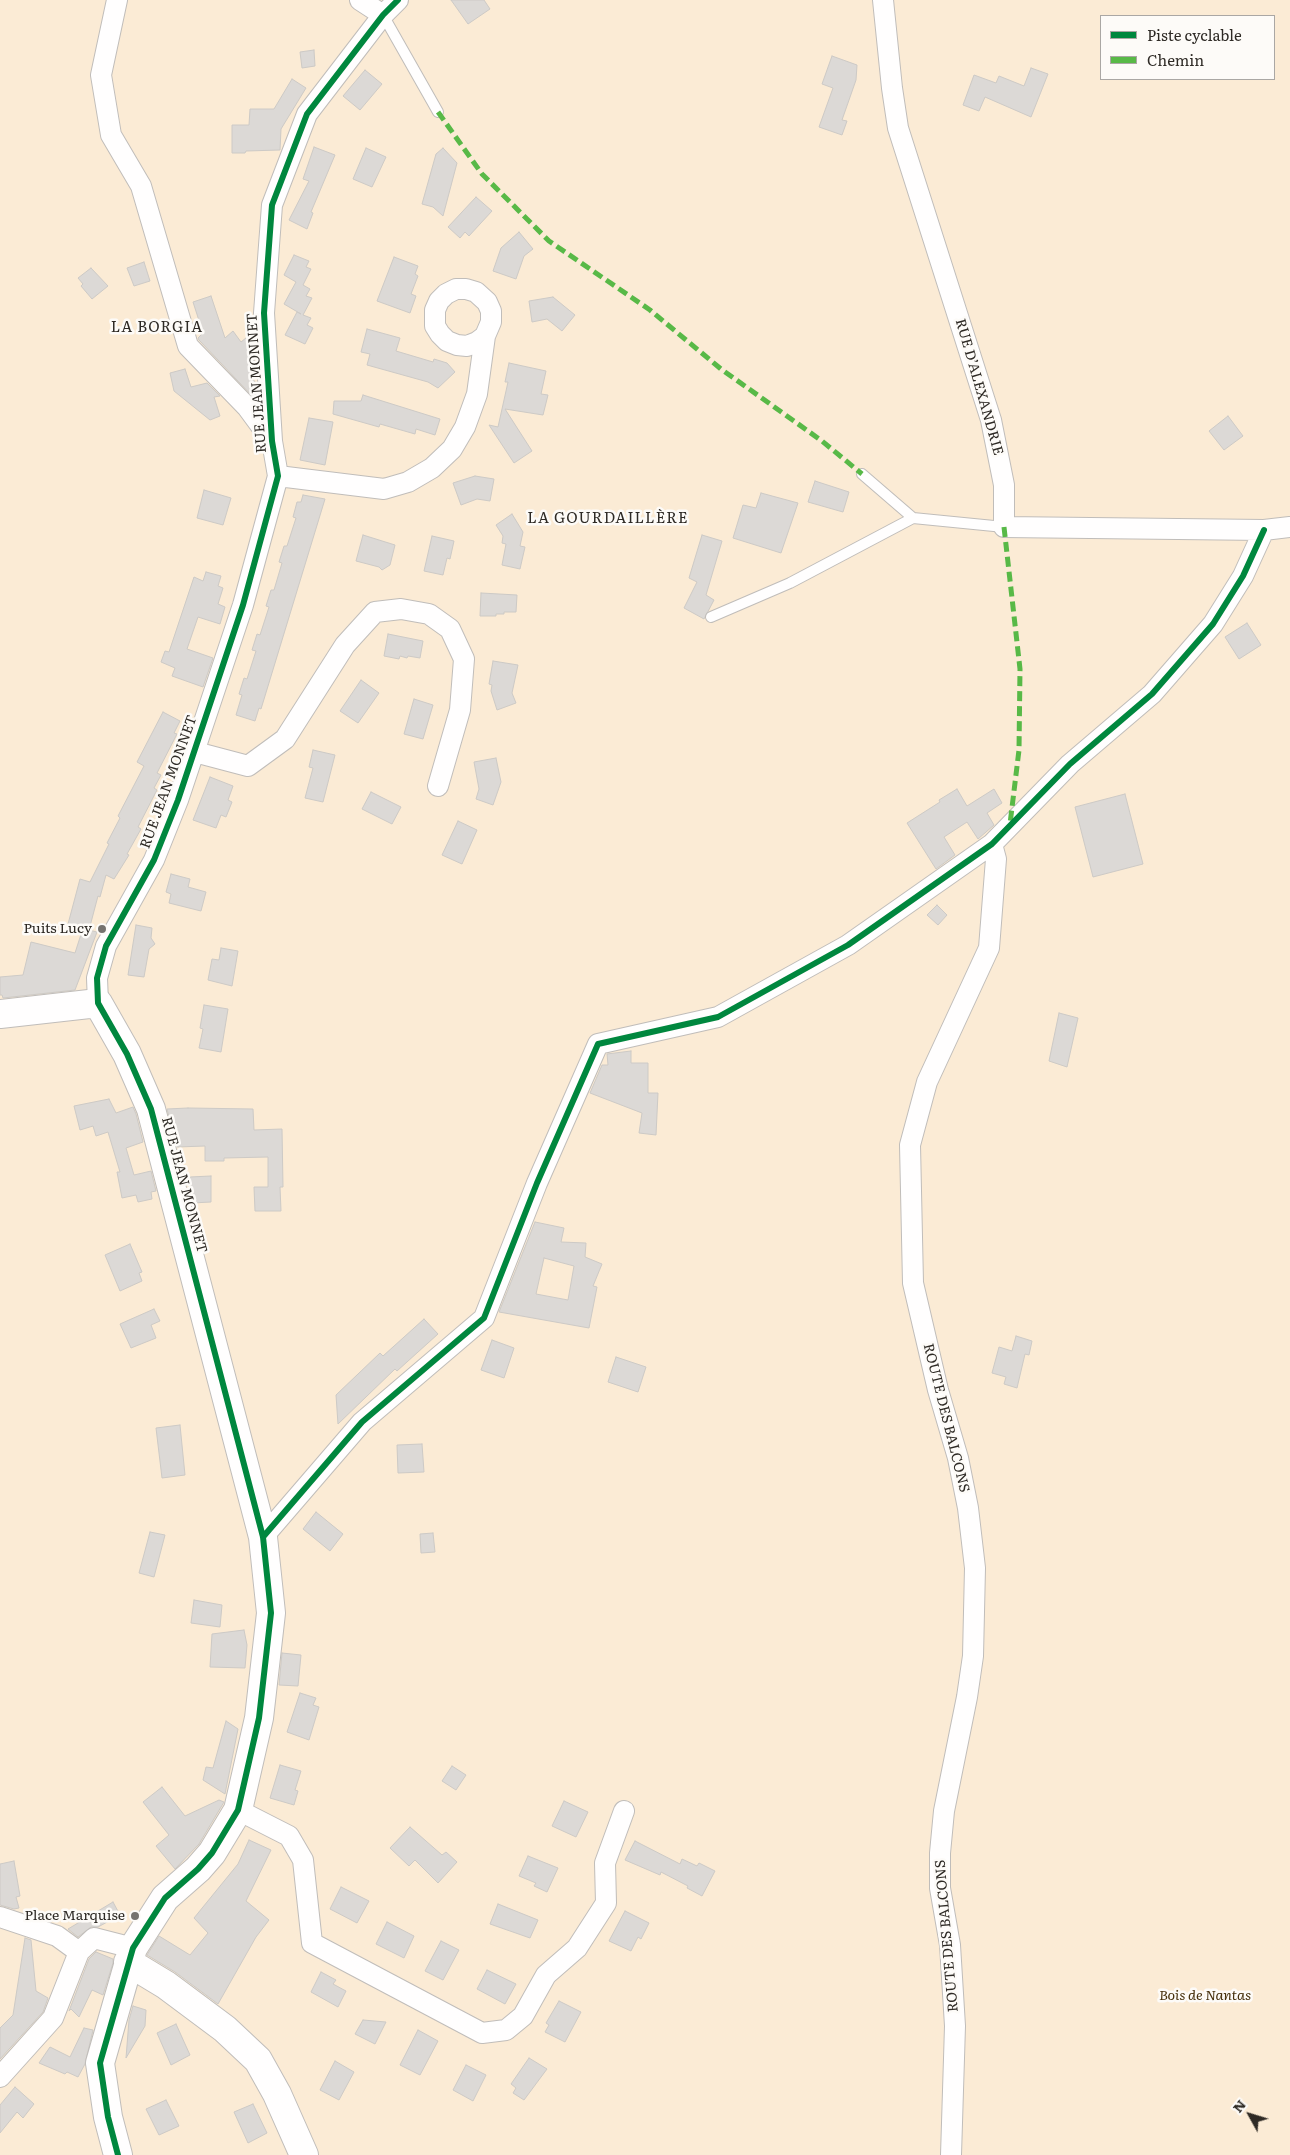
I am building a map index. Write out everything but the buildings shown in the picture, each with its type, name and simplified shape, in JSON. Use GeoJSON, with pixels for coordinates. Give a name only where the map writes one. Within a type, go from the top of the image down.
{"type":"FeatureCollection","features":[{"type":"Feature","properties":{"kind":"street"},"geometry":{"type":"LineString","coordinates":[[117,0],[101,75],[111,135],[141,186],[188,346],[247,408],[272,441]]}},
{"type":"Feature","properties":{"kind":"street"},"geometry":{"type":"LineString","coordinates":[[360,0],[383,15]]}},
{"type":"Feature","properties":{"kind":"street","name":"RUE JEAN MONNET"},"geometry":{"type":"LineString","coordinates":[[118,2155],[108,2118],[100,2063],[131,1955],[165,1898],[198,1869],[212,1853],[238,1810],[259,1718],[271,1614],[263,1537],[152,1109],[127,1054],[98,1003],[97,978],[106,946],[154,860],[178,800],[243,606],[278,476],[272,441],[264,313],[272,205],[307,114],[383,15],[398,0]]}},
{"type":"Feature","properties":{"kind":"street","name":"RUE D’ALEXANDRIE"},"geometry":{"type":"LineString","coordinates":[[883,0],[898,128],[991,420],[1004,485],[1004,528]]}},
{"type":"Feature","properties":{"kind":"street"},"geometry":{"type":"LineString","coordinates":[[278,476],[384,490],[408,482],[432,468],[452,449],[465,427],[477,394],[484,336]]}},
{"type":"Feature","properties":{"kind":"street"},"geometry":{"type":"LineString","coordinates":[[1004,528],[1264,530],[1290,527]]}},
{"type":"Feature","properties":{"kind":"street"},"geometry":{"type":"LineString","coordinates":[[263,1537],[362,1422],[484,1318],[537,1183],[598,1044],[718,1017],[848,945],[992,844],[1070,764],[1152,694],[1213,624],[1244,576],[1264,530]]}},
{"type":"Feature","properties":{"kind":"street"},"geometry":{"type":"LineString","coordinates":[[195,752],[248,766],[285,739],[345,645],[375,612],[401,609],[429,614],[450,629],[464,659],[460,710],[438,786]]}},
{"type":"Feature","properties":{"kind":"street","name":"ROUTE DES BALCONS"},"geometry":{"type":"LineString","coordinates":[[951,2155],[955,2017],[950,1944],[940,1888],[940,1854],[944,1811],[967,1697],[973,1656],[975,1568],[968,1508],[958,1458],[938,1390],[913,1283],[910,1145],[927,1082],[989,948],[996,859],[992,844]]}},
{"type":"Feature","properties":{"kind":"street"},"geometry":{"type":"LineString","coordinates":[[0,1014],[98,1003]]}},
{"type":"Feature","properties":{"kind":"street"},"geometry":{"type":"LineString","coordinates":[[238,1810],[289,1836],[303,1860],[312,1943],[482,2033],[506,2030],[523,2016],[546,1975],[577,1948],[606,1903],[605,1863],[624,1811]]}},
{"type":"Feature","properties":{"kind":"street"},"geometry":{"type":"LineString","coordinates":[[0,1916],[57,1936],[79,1952]]}},
{"type":"Feature","properties":{"kind":"street"},"geometry":{"type":"LineString","coordinates":[[0,2077],[53,2018],[79,1952],[94,1938],[131,1955],[217,2023],[258,2060],[277,2094],[304,2155]]}},
{"type":"Feature","properties":{"kind":"lane"},"geometry":{"type":"LineString","coordinates":[[383,15],[438,112]]}},
{"type":"Feature","properties":{"kind":"lane"},"geometry":{"type":"LineString","coordinates":[[862,474],[913,518]]}},
{"type":"Feature","properties":{"kind":"lane"},"geometry":{"type":"LineString","coordinates":[[710,617],[790,583],[913,518],[1004,528]]}},
{"type":"Feature","properties":{"kind":"green space","name":"Bois de Nantas"},"geometry":{"type":"Polygon","coordinates":[[[0,0],[1290,0],[1290,2155],[0,2155],[0,0]]]}},
{"type":"Feature","properties":{"kind":"marked path"},"geometry":{"type":"LineString","coordinates":[[438,112],[482,174],[549,241],[650,310],[721,369],[822,441],[862,474]]}},
{"type":"Feature","properties":{"kind":"marked path"},"geometry":{"type":"LineString","coordinates":[[1004,527],[1020,669],[1019,750],[1010,824]]}},
{"type":"Feature","properties":{"kind":"cycle path"},"geometry":{"type":"LineString","coordinates":[[118,2155],[108,2117],[100,2063],[133,1948],[165,1898],[198,1869],[212,1853],[238,1810],[259,1718],[271,1613],[263,1537],[151,1109],[127,1054],[98,1003],[97,978],[106,946],[154,860],[178,800],[243,605],[278,476],[272,441],[264,313],[272,205],[307,114],[383,15],[398,0]]}},
{"type":"Feature","properties":{"kind":"cycle path"},"geometry":{"type":"LineString","coordinates":[[263,1537],[362,1422],[484,1318],[537,1183],[598,1044],[718,1017],[848,945],[992,844],[1070,764],[1152,694],[1213,624],[1243,576],[1264,530]]}},
{"type":"Feature","properties":{"kind":"place","name":"Puits Lucy"},"geometry":{"type":"Point","coordinates":[102,929]}},
{"type":"Feature","properties":{"kind":"place","name":"Place Marquise"},"geometry":{"type":"Point","coordinates":[135,1916]}},
{"type":"Feature","properties":{"kind":"district","name":"LA BORGIA"},"geometry":{"type":"Point","coordinates":[157,328]}},
{"type":"Feature","properties":{"kind":"district","name":"LA GOURDAILLÈRE"},"geometry":{"type":"Point","coordinates":[608,519]}}]}
